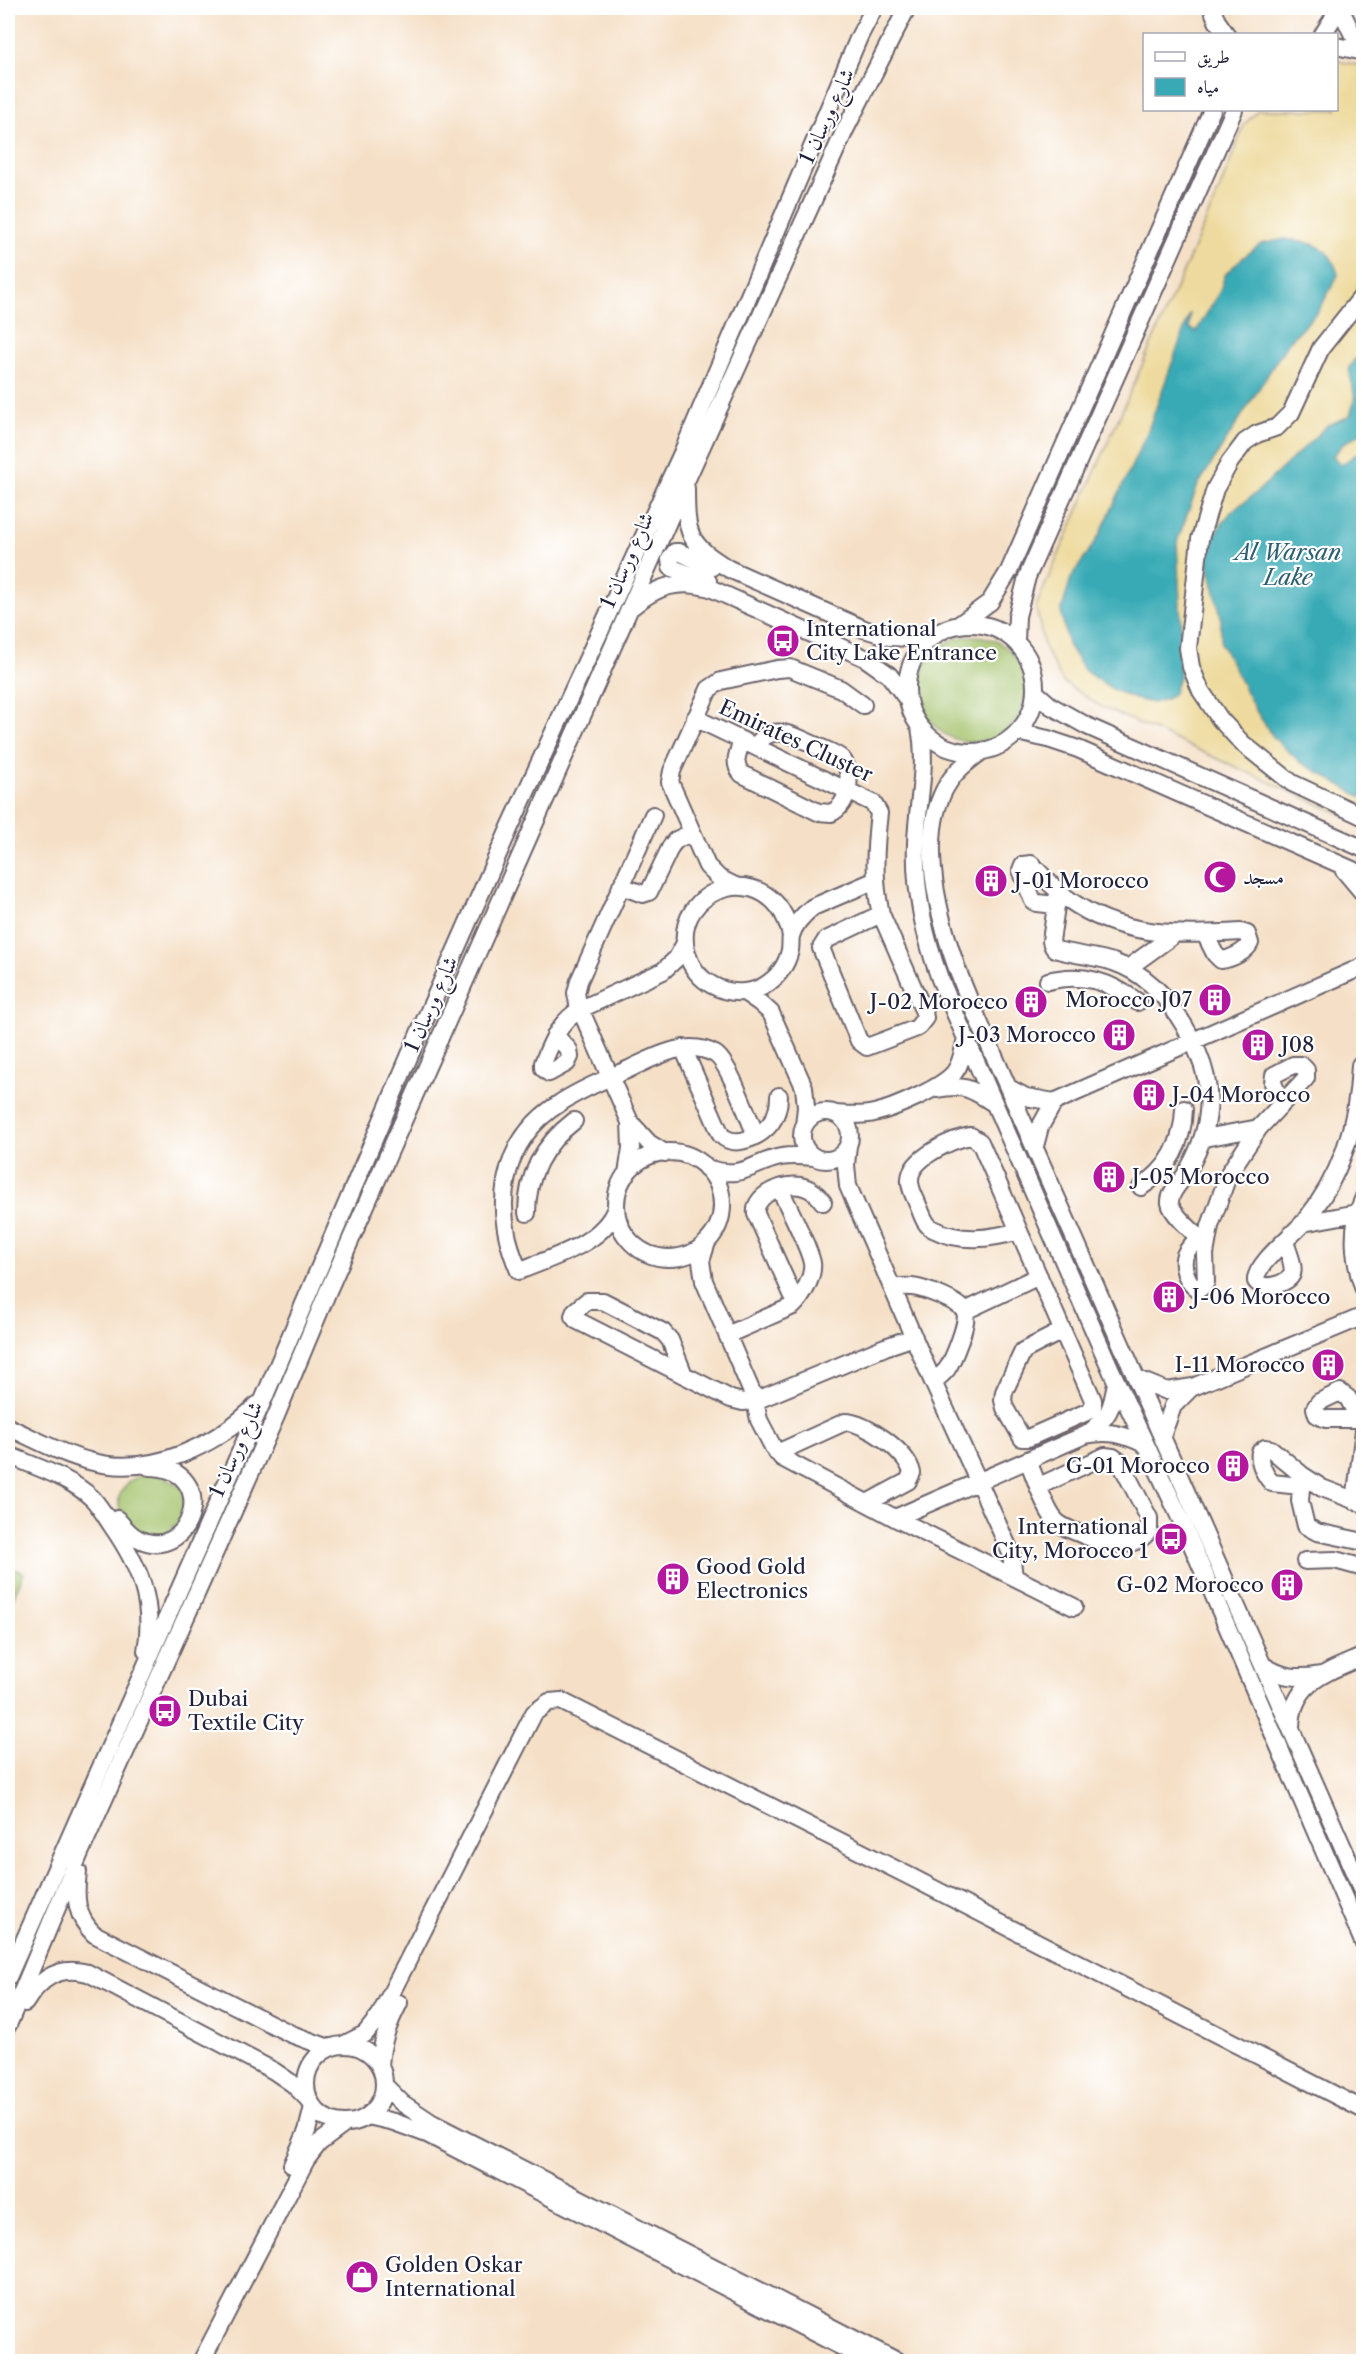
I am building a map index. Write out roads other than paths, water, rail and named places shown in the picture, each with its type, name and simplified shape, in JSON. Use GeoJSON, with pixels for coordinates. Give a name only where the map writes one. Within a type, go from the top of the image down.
{"type":"FeatureCollection","features":[{"type":"Feature","properties":{"kind":"street","name":"شارع ورسان 1"},"geometry":{"type":"LineString","coordinates":[[8,1977],[264,1398],[420,1031],[510,827],[682,451],[859,37],[874,8]]}},
{"type":"Feature","properties":{"kind":"street","name":"شارع ورسان 1"},"geometry":{"type":"LineString","coordinates":[[8,2025],[80,1853],[276,1416],[328,1291],[686,481],[849,121],[906,8]]}},
{"type":"Feature","properties":{"kind":"street"},"geometry":{"type":"LineString","coordinates":[[1212,8],[1224,33]]}},
{"type":"Feature","properties":{"kind":"street"},"geometry":{"type":"LineString","coordinates":[[1324,33],[1339,8]]}},
{"type":"Feature","properties":{"kind":"street"},"geometry":{"type":"LineString","coordinates":[[1339,8],[1364,50]]}},
{"type":"Feature","properties":{"kind":"street"},"geometry":{"type":"LineString","coordinates":[[1338,46],[1364,50]]}},
{"type":"Feature","properties":{"kind":"street"},"geometry":{"type":"LineString","coordinates":[[960,624],[990,602],[1010,572],[1212,111]]}},
{"type":"Feature","properties":{"kind":"street"},"geometry":{"type":"LineString","coordinates":[[1016,642],[1019,603],[1027,577],[1234,111]]}},
{"type":"Feature","properties":{"kind":"street"},"geometry":{"type":"LineString","coordinates":[[1364,294],[1321,348],[1287,419],[1277,427],[1257,434],[1245,442],[1230,462],[1215,489],[1200,539],[1188,648],[1194,677],[1201,691],[1220,719],[1242,743],[1292,783],[1364,818]]}},
{"type":"Feature","properties":{"kind":"street"},"geometry":{"type":"LineString","coordinates":[[686,481],[686,522],[696,544],[719,563],[877,634],[903,639],[929,639]]}},
{"type":"Feature","properties":{"kind":"street"},"geometry":{"type":"LineString","coordinates":[[727,596],[705,579],[671,567],[671,555],[675,552],[683,553],[720,571],[758,582]]}},
{"type":"Feature","properties":{"kind":"street"},"geometry":{"type":"LineString","coordinates":[[630,608],[655,590],[674,584],[701,586],[865,658],[890,675],[908,699]]}},
{"type":"Feature","properties":{"kind":"street"},"geometry":{"type":"LineString","coordinates":[[982,751],[962,751],[943,746],[927,735],[910,709],[908,699],[908,675],[912,661],[929,639],[960,624],[978,624],[995,628],[1016,642],[1031,665],[1035,692],[1028,718],[1017,732],[1005,742],[982,751],[957,772],[943,792],[934,824],[933,865],[938,906],[951,952],[1364,1895]]}},
{"type":"Feature","properties":{"kind":"street"},"geometry":{"type":"LineString","coordinates":[[735,886],[719,878],[706,866],[670,782],[672,771],[708,689],[716,682],[783,668],[796,669],[833,685],[863,705]]}},
{"type":"Feature","properties":{"kind":"street"},"geometry":{"type":"LineString","coordinates":[[1035,692],[1051,706],[1087,726],[1364,849]]}},
{"type":"Feature","properties":{"kind":"street","name":"Emirates Cluster"},"geometry":{"type":"LineString","coordinates":[[695,718],[873,803],[878,810],[876,880]]}},
{"type":"Feature","properties":{"kind":"street"},"geometry":{"type":"LineString","coordinates":[[920,727],[924,762],[917,820],[916,855],[921,913],[932,958],[1116,1382],[1182,1522],[1364,1944]]}},
{"type":"Feature","properties":{"kind":"street"},"geometry":{"type":"LineString","coordinates":[[783,732],[837,755],[847,771],[847,791],[842,805],[827,814],[818,812],[742,774],[736,760],[749,744],[768,734],[783,732]]}},
{"type":"Feature","properties":{"kind":"street"},"geometry":{"type":"LineString","coordinates":[[1017,732],[1078,749],[1364,875]]}},
{"type":"Feature","properties":{"kind":"street"},"geometry":{"type":"LineString","coordinates":[[653,815],[579,981],[576,993],[630,1122],[649,1143],[665,1153]]}},
{"type":"Feature","properties":{"kind":"street"},"geometry":{"type":"LineString","coordinates":[[621,886],[643,894],[650,892],[671,846],[676,840],[691,833]]}},
{"type":"Feature","properties":{"kind":"street"},"geometry":{"type":"LineString","coordinates":[[1338,864],[1364,894]]}},
{"type":"Feature","properties":{"kind":"street"},"geometry":{"type":"LineString","coordinates":[[699,976],[689,960],[685,942],[688,921],[705,889],[706,866]]}},
{"type":"Feature","properties":{"kind":"street"},"geometry":{"type":"LineString","coordinates":[[663,971],[678,970],[699,976],[716,988],[744,992],[764,986],[773,980],[787,960],[791,936],[802,917],[813,907],[876,880],[881,914],[925,1018],[918,1028],[867,1047],[859,1041],[821,948],[826,940],[881,914]]}},
{"type":"Feature","properties":{"kind":"street"},"geometry":{"type":"LineString","coordinates":[[700,902],[716,891],[735,886],[748,887],[772,899],[792,905],[813,907]]}},
{"type":"Feature","properties":{"kind":"street"},"geometry":{"type":"LineString","coordinates":[[1205,934],[1136,930],[1112,923],[1057,898],[1051,941],[1053,947],[1058,951],[1100,958],[1128,968],[1150,983],[1170,1003],[1193,1042],[1203,1065],[1208,1089],[1208,1113],[1204,1138],[1192,1163],[1172,1194],[1170,1203],[1173,1211],[1203,1241],[1221,1190],[1238,1157],[1259,1128],[1282,1104]]}},
{"type":"Feature","properties":{"kind":"street"},"geometry":{"type":"LineString","coordinates":[[772,899],[782,909],[791,936]]}},
{"type":"Feature","properties":{"kind":"street"},"geometry":{"type":"LineString","coordinates":[[1128,968],[1174,934]]}},
{"type":"Feature","properties":{"kind":"street"},"geometry":{"type":"LineString","coordinates":[[555,1035],[568,1017],[581,1009],[663,971],[676,958],[685,942]]}},
{"type":"Feature","properties":{"kind":"street"},"geometry":{"type":"LineString","coordinates":[[1095,979],[1100,958]]}},
{"type":"Feature","properties":{"kind":"street"},"geometry":{"type":"LineString","coordinates":[[1009,1088],[1035,1099],[1054,1102],[1364,966]]}},
{"type":"Feature","properties":{"kind":"street"},"geometry":{"type":"LineString","coordinates":[[1048,981],[1065,977],[1095,979],[1138,1002]]}},
{"type":"Feature","properties":{"kind":"street"},"geometry":{"type":"LineString","coordinates":[[771,1013],[773,980]]}},
{"type":"Feature","properties":{"kind":"street"},"geometry":{"type":"LineString","coordinates":[[744,992],[771,1013],[804,1088],[806,1107],[802,1130],[804,1147],[848,1185]]}},
{"type":"Feature","properties":{"kind":"street"},"geometry":{"type":"LineString","coordinates":[[930,1091],[955,1071],[961,1060],[966,1038]]}},
{"type":"Feature","properties":{"kind":"street"},"geometry":{"type":"LineString","coordinates":[[682,1048],[721,1135],[727,1140],[735,1142],[756,1135],[771,1123],[776,1115],[779,1096]]}},
{"type":"Feature","properties":{"kind":"street"},"geometry":{"type":"LineString","coordinates":[[756,1135],[722,1060],[710,1052],[682,1048],[611,1077],[551,1109],[532,1126],[518,1147],[506,1175],[502,1206],[506,1235],[519,1271],[594,1237],[610,1221],[616,1208],[621,1184],[627,1174],[643,1159],[665,1153],[687,1156],[706,1168],[726,1172],[745,1171],[778,1158],[827,1160],[840,1155],[875,1113]]}},
{"type":"Feature","properties":{"kind":"street"},"geometry":{"type":"LineString","coordinates":[[1285,1241],[1303,1223],[1336,1172],[1361,1107],[1360,1065],[1364,1061]]}},
{"type":"Feature","properties":{"kind":"street"},"geometry":{"type":"LineString","coordinates":[[778,1158],[816,1113],[858,1115],[875,1113],[930,1091],[950,1087],[964,1087],[976,1091],[994,1104]]}},
{"type":"Feature","properties":{"kind":"street"},"geometry":{"type":"LineString","coordinates":[[804,1088],[846,1122],[849,1128],[846,1165],[848,1185],[933,1382],[1011,1553],[1014,1577]]}},
{"type":"Feature","properties":{"kind":"street"},"geometry":{"type":"LineString","coordinates":[[1035,1146],[1040,1127],[1054,1102]]}},
{"type":"Feature","properties":{"kind":"street"},"geometry":{"type":"LineString","coordinates":[[1141,1187],[1156,1176],[1173,1154],[1182,1127],[1184,1109]]}},
{"type":"Feature","properties":{"kind":"street"},"geometry":{"type":"LineString","coordinates":[[527,1213],[530,1183],[540,1158],[555,1138],[574,1121]]}},
{"type":"Feature","properties":{"kind":"street"},"geometry":{"type":"LineString","coordinates":[[627,1174],[631,1148],[630,1122]]}},
{"type":"Feature","properties":{"kind":"street"},"geometry":{"type":"LineString","coordinates":[[1204,1138],[1259,1128]]}},
{"type":"Feature","properties":{"kind":"street"},"geometry":{"type":"LineString","coordinates":[[1018,1231],[993,1239],[976,1239],[933,1229],[926,1223],[911,1187],[910,1178],[914,1166],[919,1160],[949,1144],[967,1137],[977,1139],[1039,1276],[1093,1400],[1093,1407],[1089,1411],[1022,1438],[1004,1404],[1004,1392],[1023,1352],[1062,1331]]}},
{"type":"Feature","properties":{"kind":"street"},"geometry":{"type":"LineString","coordinates":[[518,1147],[540,1158]]}},
{"type":"Feature","properties":{"kind":"street"},"geometry":{"type":"LineString","coordinates":[[1173,1154],[1192,1163]]}},
{"type":"Feature","properties":{"kind":"street"},"geometry":{"type":"LineString","coordinates":[[706,1168],[717,1184],[722,1203]]}},
{"type":"Feature","properties":{"kind":"street"},"geometry":{"type":"LineString","coordinates":[[745,1171],[730,1185],[722,1203],[719,1224],[707,1242],[701,1261],[704,1281],[755,1401],[759,1420],[777,1453],[782,1458],[895,1518],[1074,1607]]}},
{"type":"Feature","properties":{"kind":"street"},"geometry":{"type":"LineString","coordinates":[[796,1303],[755,1210],[756,1203],[760,1198],[788,1186],[804,1187],[818,1195],[823,1202]]}},
{"type":"Feature","properties":{"kind":"street"},"geometry":{"type":"LineString","coordinates":[[727,1335],[796,1303],[810,1275],[812,1263],[780,1189]]}},
{"type":"Feature","properties":{"kind":"street"},"geometry":{"type":"LineString","coordinates":[[1364,1197],[1357,1213],[1355,1250],[1357,1268],[1364,1290]]}},
{"type":"Feature","properties":{"kind":"street"},"geometry":{"type":"LineString","coordinates":[[616,1208],[621,1227],[633,1244]]}},
{"type":"Feature","properties":{"kind":"street"},"geometry":{"type":"LineString","coordinates":[[1303,1223],[1357,1213]]}},
{"type":"Feature","properties":{"kind":"street"},"geometry":{"type":"LineString","coordinates":[[594,1237],[614,1238],[633,1244],[655,1256],[668,1258],[687,1267],[704,1281]]}},
{"type":"Feature","properties":{"kind":"street"},"geometry":{"type":"LineString","coordinates":[[668,1258],[689,1254],[707,1242]]}},
{"type":"Feature","properties":{"kind":"street"},"geometry":{"type":"LineString","coordinates":[[965,1311],[1039,1276]]}},
{"type":"Feature","properties":{"kind":"street"},"geometry":{"type":"LineString","coordinates":[[893,1288],[920,1289],[957,1303],[965,1311],[966,1320],[952,1359],[946,1370],[933,1382]]}},
{"type":"Feature","properties":{"kind":"street"},"geometry":{"type":"LineString","coordinates":[[684,1375],[670,1340],[663,1332],[603,1301],[586,1301],[575,1311],[573,1316],[576,1320],[731,1399],[743,1402],[755,1401],[914,1337]]}},
{"type":"Feature","properties":{"kind":"street"},"geometry":{"type":"LineString","coordinates":[[1137,1379],[1167,1391],[1193,1387],[1364,1316]]}},
{"type":"Feature","properties":{"kind":"street"},"geometry":{"type":"LineString","coordinates":[[895,1518],[1085,1435],[1101,1423],[1110,1412],[1116,1382]]}},
{"type":"Feature","properties":{"kind":"street"},"geometry":{"type":"LineString","coordinates":[[1162,1436],[1173,1406],[1193,1387]]}},
{"type":"Feature","properties":{"kind":"street"},"geometry":{"type":"LineString","coordinates":[[106,1465],[151,1462],[191,1451],[209,1443],[231,1428],[264,1398]]}},
{"type":"Feature","properties":{"kind":"street"},"geometry":{"type":"LineString","coordinates":[[777,1453],[845,1422],[852,1422],[871,1432],[905,1457],[912,1473],[908,1481],[867,1503]]}},
{"type":"Feature","properties":{"kind":"street"},"geometry":{"type":"LineString","coordinates":[[1344,1561],[1357,1540],[1317,1532],[1306,1526],[1300,1501],[1301,1481],[1359,1503],[1362,1422]]}},
{"type":"Feature","properties":{"kind":"street"},"geometry":{"type":"LineString","coordinates":[[8,1427],[69,1454],[117,1468],[160,1467],[171,1470],[180,1476],[192,1494],[192,1516],[180,1534],[170,1540],[149,1542],[129,1533],[112,1514],[59,1477],[8,1455]]}},
{"type":"Feature","properties":{"kind":"street"},"geometry":{"type":"LineString","coordinates":[[1085,1435],[1102,1432],[1117,1433],[1146,1445]]}},
{"type":"Feature","properties":{"kind":"street"},"geometry":{"type":"LineString","coordinates":[[1028,1460],[1039,1486],[1056,1521],[1102,1543],[1118,1544],[1141,1538],[1149,1530],[1149,1518],[1120,1462],[1113,1456],[1105,1456],[1039,1486]]}},
{"type":"Feature","properties":{"kind":"street"},"geometry":{"type":"LineString","coordinates":[[93,1500],[131,1556],[143,1584],[148,1623],[147,1647],[142,1670]]}},
{"type":"Feature","properties":{"kind":"street"},"geometry":{"type":"LineString","coordinates":[[1182,1522],[1191,1530],[1203,1554],[1207,1556],[1212,1551]]}},
{"type":"Feature","properties":{"kind":"street"},"geometry":{"type":"LineString","coordinates":[[1305,1561],[1325,1559],[1344,1561],[1364,1568]]}},
{"type":"Feature","properties":{"kind":"street"},"geometry":{"type":"LineString","coordinates":[[1291,1727],[1292,1711],[1298,1696],[1308,1685],[1321,1675],[1364,1656]]}},
{"type":"Feature","properties":{"kind":"street"},"geometry":{"type":"LineString","coordinates":[[1263,1665],[1276,1673],[1291,1677],[1321,1675]]}},
{"type":"Feature","properties":{"kind":"street"},"geometry":{"type":"LineString","coordinates":[[237,2269],[308,2131],[311,2103],[306,2090],[308,2070],[313,2061],[336,2047],[365,2034],[380,2015],[534,1713],[549,1702],[561,1701],[911,1877],[1364,2110]]}},
{"type":"Feature","properties":{"kind":"street"},"geometry":{"type":"LineString","coordinates":[[1305,1810],[1308,1805],[1317,1806],[1328,1830],[1342,1848]]}},
{"type":"Feature","properties":{"kind":"street"},"geometry":{"type":"LineString","coordinates":[[80,1853],[76,1892],[77,1908],[84,1923],[94,1934],[291,2034],[336,2047],[361,2048],[380,2067]]}},
{"type":"Feature","properties":{"kind":"street"},"geometry":{"type":"LineString","coordinates":[[368,2116],[380,2103],[384,2085],[380,2067],[387,2026],[452,1898]]}},
{"type":"Feature","properties":{"kind":"street"},"geometry":{"type":"LineString","coordinates":[[8,2032],[28,1997],[44,1978],[61,1971],[88,1973],[274,2071],[293,2084],[327,2119],[346,2123]]}},
{"type":"Feature","properties":{"kind":"street"},"geometry":{"type":"LineString","coordinates":[[384,2085],[423,2125],[871,2361]]}},
{"type":"Feature","properties":{"kind":"street"},"geometry":{"type":"LineString","coordinates":[[201,2361],[306,2160],[319,2143],[346,2123],[368,2116],[423,2125],[899,2361]]}},
{"type":"Feature","properties":{"kind":"water"},"geometry":{"type":"Polygon","coordinates":[[[1285,239],[1312,244],[1325,251],[1335,265],[1338,275],[1319,310],[1287,344],[1198,485],[1177,542],[1181,624],[1179,676],[1174,693],[1166,699],[1153,703],[1135,699],[1114,690],[1085,671],[1068,645],[1061,612],[1071,578],[1099,536],[1147,433],[1190,313],[1189,328],[1196,332],[1220,291],[1225,275],[1261,244],[1285,239]]]}},
{"type":"Feature","properties":{"kind":"water","name":"Al Warsan Lake"},"geometry":{"type":"Polygon","coordinates":[[[1363,358],[1363,432],[1344,443],[1333,456],[1341,465],[1363,449],[1363,798],[1300,762],[1274,738],[1255,709],[1221,643],[1221,617],[1207,561],[1212,537],[1231,512],[1256,493],[1328,425],[1350,416],[1355,399],[1349,368],[1355,359],[1363,358]]]}},
{"type":"Feature","properties":{"kind":"place","name":"International City Lake Entrance"},"geometry":{"type":"Point","coordinates":[783,641]}},
{"type":"Feature","properties":{"kind":"place","name":"مسجد"},"geometry":{"type":"Point","coordinates":[1220,877]}},
{"type":"Feature","properties":{"kind":"place","name":"J-01 Morocco"},"geometry":{"type":"Point","coordinates":[991,881]}},
{"type":"Feature","properties":{"kind":"place","name":"Morocco J07"},"geometry":{"type":"Point","coordinates":[1215,1000]}},
{"type":"Feature","properties":{"kind":"place","name":"J-02 Morocco"},"geometry":{"type":"Point","coordinates":[1031,1002]}},
{"type":"Feature","properties":{"kind":"place","name":"J-03 Morocco"},"geometry":{"type":"Point","coordinates":[1119,1035]}},
{"type":"Feature","properties":{"kind":"place","name":"J08"},"geometry":{"type":"Point","coordinates":[1258,1045]}},
{"type":"Feature","properties":{"kind":"place","name":"J-04 Morocco"},"geometry":{"type":"Point","coordinates":[1149,1095]}},
{"type":"Feature","properties":{"kind":"place","name":"J-05 Morocco"},"geometry":{"type":"Point","coordinates":[1109,1177]}},
{"type":"Feature","properties":{"kind":"place","name":"J-06 Morocco"},"geometry":{"type":"Point","coordinates":[1169,1297]}},
{"type":"Feature","properties":{"kind":"place","name":"I-11 Morocco"},"geometry":{"type":"Point","coordinates":[1328,1365]}},
{"type":"Feature","properties":{"kind":"place","name":"G-01 Morocco"},"geometry":{"type":"Point","coordinates":[1233,1466]}},
{"type":"Feature","properties":{"kind":"place","name":"International City, Morocco 1"},"geometry":{"type":"Point","coordinates":[1171,1539]}},
{"type":"Feature","properties":{"kind":"place","name":"Good Gold Electronics"},"geometry":{"type":"Point","coordinates":[673,1579]}},
{"type":"Feature","properties":{"kind":"place","name":"G-02 Morocco"},"geometry":{"type":"Point","coordinates":[1287,1585]}},
{"type":"Feature","properties":{"kind":"place","name":"Dubai Textile City"},"geometry":{"type":"Point","coordinates":[165,1711]}},
{"type":"Feature","properties":{"kind":"place","name":"Golden Oskar International"},"geometry":{"type":"Point","coordinates":[362,2277]}}]}
